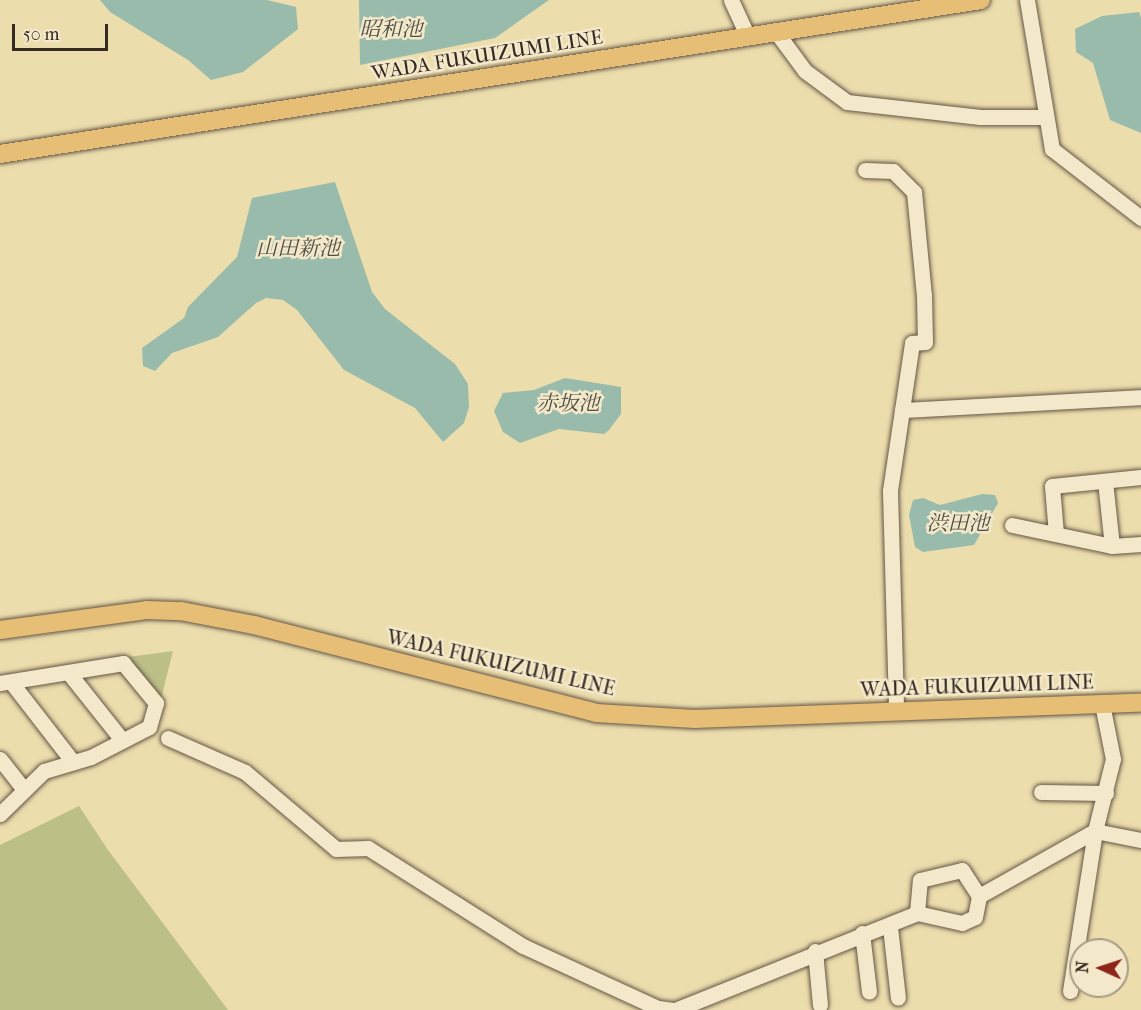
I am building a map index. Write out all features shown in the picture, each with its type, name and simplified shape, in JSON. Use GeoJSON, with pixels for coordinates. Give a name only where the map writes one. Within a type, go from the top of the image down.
{"type":"FeatureCollection","features":[{"type":"Feature","properties":{"kind":"main road","name":"WADA FUKUIZUMI LINE"},"geometry":{"type":"LineString","coordinates":[[0,154],[981,0]]}},
{"type":"Feature","properties":{"kind":"main road","name":"WADA FUKUIZUMI LINE"},"geometry":{"type":"LineString","coordinates":[[0,630],[123,612],[181,611],[254,625],[596,713],[695,719],[1141,703]]}},
{"type":"Feature","properties":{"kind":"street"},"geometry":{"type":"LineString","coordinates":[[731,0],[748,38]]}},
{"type":"Feature","properties":{"kind":"street"},"geometry":{"type":"LineString","coordinates":[[1027,0],[1052,149],[1141,218]]}},
{"type":"Feature","properties":{"kind":"street"},"geometry":{"type":"LineString","coordinates":[[777,33],[805,71],[847,102],[980,117],[1045,117]]}},
{"type":"Feature","properties":{"kind":"street"},"geometry":{"type":"LineString","coordinates":[[865,171],[893,171],[903,176],[914,192],[925,342],[912,343],[890,491],[896,712]]}},
{"type":"Feature","properties":{"kind":"street"},"geometry":{"type":"LineString","coordinates":[[902,410],[1141,397]]}},
{"type":"Feature","properties":{"kind":"street"},"geometry":{"type":"LineString","coordinates":[[1056,534],[1052,486],[1141,477]]}},
{"type":"Feature","properties":{"kind":"street"},"geometry":{"type":"LineString","coordinates":[[1105,481],[1112,546]]}},
{"type":"Feature","properties":{"kind":"street"},"geometry":{"type":"LineString","coordinates":[[1012,525],[1112,546],[1141,544]]}},
{"type":"Feature","properties":{"kind":"street"},"geometry":{"type":"LineString","coordinates":[[0,814],[44,771],[73,762],[149,727],[156,703],[123,663],[5,682]]}},
{"type":"Feature","properties":{"kind":"street"},"geometry":{"type":"LineString","coordinates":[[68,672],[122,740]]}},
{"type":"Feature","properties":{"kind":"street"},"geometry":{"type":"LineString","coordinates":[[5,682],[73,762]]}},
{"type":"Feature","properties":{"kind":"street"},"geometry":{"type":"LineString","coordinates":[[1078,938],[1095,831],[1113,759],[1102,704]]}},
{"type":"Feature","properties":{"kind":"street"},"geometry":{"type":"LineString","coordinates":[[168,738],[245,772],[336,849],[368,848],[523,946],[658,1008],[675,1010],[815,951],[862,933],[890,927],[917,913],[962,924],[975,917],[979,896],[963,870],[920,880],[917,913]]}},
{"type":"Feature","properties":{"kind":"street"},"geometry":{"type":"LineString","coordinates":[[0,759],[24,790]]}},
{"type":"Feature","properties":{"kind":"street"},"geometry":{"type":"LineString","coordinates":[[1041,792],[1106,793]]}},
{"type":"Feature","properties":{"kind":"street"},"geometry":{"type":"LineString","coordinates":[[979,896],[1095,831],[1141,840]]}},
{"type":"Feature","properties":{"kind":"street"},"geometry":{"type":"LineString","coordinates":[[890,927],[898,998]]}},
{"type":"Feature","properties":{"kind":"street"},"geometry":{"type":"LineString","coordinates":[[862,933],[869,992]]}},
{"type":"Feature","properties":{"kind":"street"},"geometry":{"type":"LineString","coordinates":[[815,951],[820,1005]]}},
{"type":"Feature","properties":{"kind":"green space"},"geometry":{"type":"Polygon","coordinates":[[[173,651],[161,699],[128,657],[173,651]]]}},
{"type":"Feature","properties":{"kind":"green space"},"geometry":{"type":"Polygon","coordinates":[[[79,806],[108,850],[228,1010],[0,1010],[0,845],[79,806]]]}},
{"type":"Feature","properties":{"kind":"water"},"geometry":{"type":"Polygon","coordinates":[[[100,0],[267,0],[296,7],[298,29],[243,72],[211,80],[188,60],[110,12],[100,0]]]}},
{"type":"Feature","properties":{"kind":"water","name":"昭和池"},"geometry":{"type":"Polygon","coordinates":[[[359,0],[549,0],[495,38],[360,65],[359,0]]]}},
{"type":"Feature","properties":{"kind":"water"},"geometry":{"type":"Polygon","coordinates":[[[1139,12],[1141,18],[1141,133],[1110,120],[1093,63],[1076,52],[1075,29],[1102,16],[1139,12]]]}},
{"type":"Feature","properties":{"kind":"water","name":"山田新池"},"geometry":{"type":"Polygon","coordinates":[[[335,182],[372,292],[385,309],[455,364],[468,384],[469,407],[464,423],[443,442],[415,408],[344,370],[297,310],[283,300],[266,298],[256,303],[218,337],[172,353],[155,371],[143,366],[142,348],[184,318],[188,307],[237,257],[252,198],[335,182]]]}},
{"type":"Feature","properties":{"kind":"water","name":"赤坂池"},"geometry":{"type":"Polygon","coordinates":[[[565,378],[621,387],[621,414],[609,430],[604,434],[559,429],[520,443],[503,432],[494,411],[503,393],[534,390],[565,378]]]}},
{"type":"Feature","properties":{"kind":"water","name":"渋田池"},"geometry":{"type":"Polygon","coordinates":[[[982,494],[995,495],[998,503],[974,545],[923,552],[915,547],[909,515],[913,500],[923,498],[940,505],[982,494]]]}}]}
